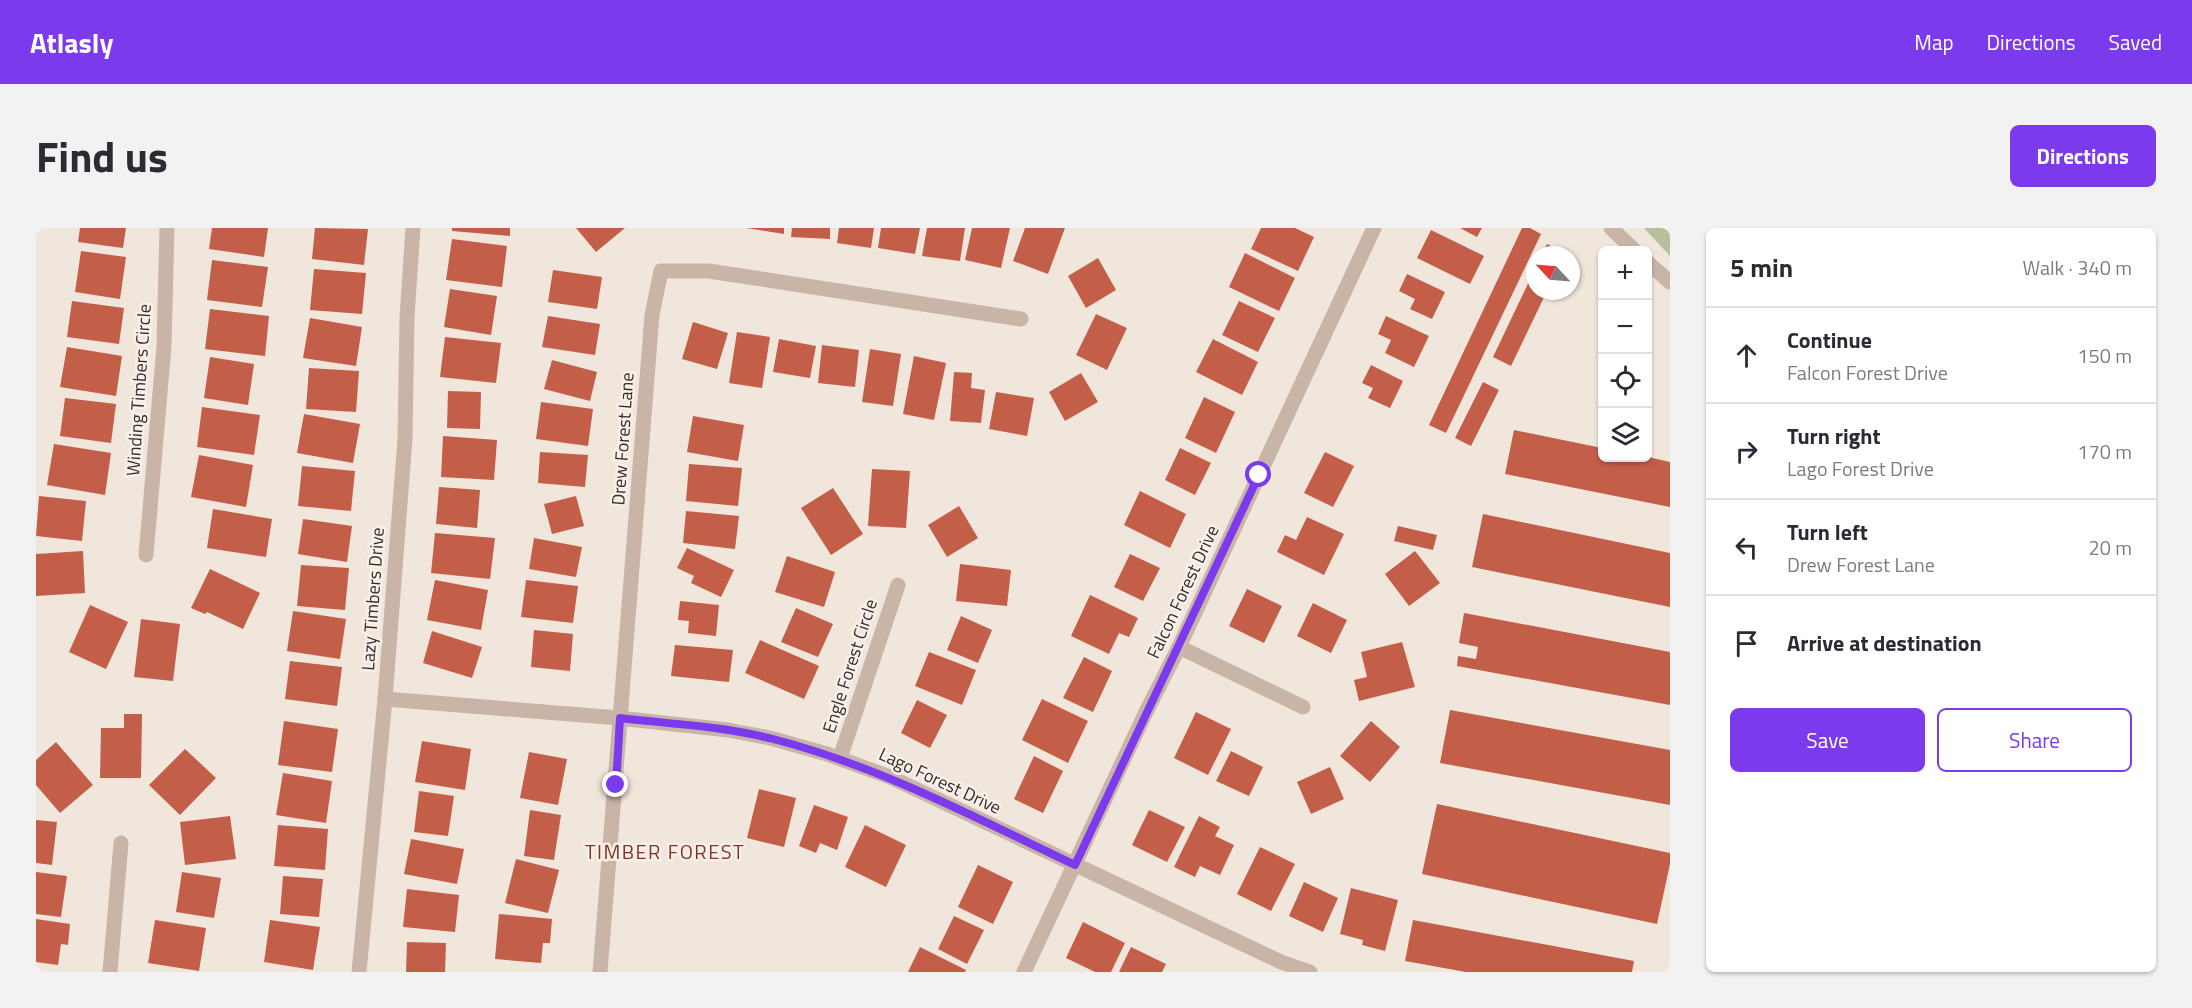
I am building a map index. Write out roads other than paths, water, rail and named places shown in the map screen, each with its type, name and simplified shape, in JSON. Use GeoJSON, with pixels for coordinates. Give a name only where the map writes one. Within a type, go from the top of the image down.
{"type":"FeatureCollection","features":[{"type":"Feature","properties":{"kind":"street","name":"Winding Timbers Circle"},"geometry":{"type":"LineString","coordinates":[[146,555],[164,346],[167,228]]}},
{"type":"Feature","properties":{"kind":"street","name":"Lazy Timbers Drive"},"geometry":{"type":"LineString","coordinates":[[359,972],[385,699],[405,439],[407,317],[413,228]]}},
{"type":"Feature","properties":{"kind":"street","name":"Falcon Forest Drive"},"geometry":{"type":"LineString","coordinates":[[1024,972],[1145,714],[1179,647],[1374,228]]}},
{"type":"Feature","properties":{"kind":"street"},"geometry":{"type":"LineString","coordinates":[[1611,228],[1630,246]]}},
{"type":"Feature","properties":{"kind":"street"},"geometry":{"type":"LineString","coordinates":[[1652,267],[1670,282]]}},
{"type":"Feature","properties":{"kind":"street","name":"Drew Forest Lane"},"geometry":{"type":"LineString","coordinates":[[600,972],[652,315],[661,272],[709,271],[1021,319]]}},
{"type":"Feature","properties":{"kind":"street","name":"Engle Forest Circle"},"geometry":{"type":"LineString","coordinates":[[840,758],[898,585]]}},
{"type":"Feature","properties":{"kind":"street"},"geometry":{"type":"LineString","coordinates":[[1179,647],[1303,707]]}},
{"type":"Feature","properties":{"kind":"street","name":"Lago Forest Drive"},"geometry":{"type":"LineString","coordinates":[[385,699],[620,718],[728,730],[770,738],[840,758],[890,777],[1281,962],[1310,972]]}},
{"type":"Feature","properties":{"kind":"street"},"geometry":{"type":"LineString","coordinates":[[110,972],[121,843]]}},
{"type":"Feature","properties":{"kind":"district","name":"TIMBER FOREST"},"geometry":{"type":"Point","coordinates":[665,852]}}]}
